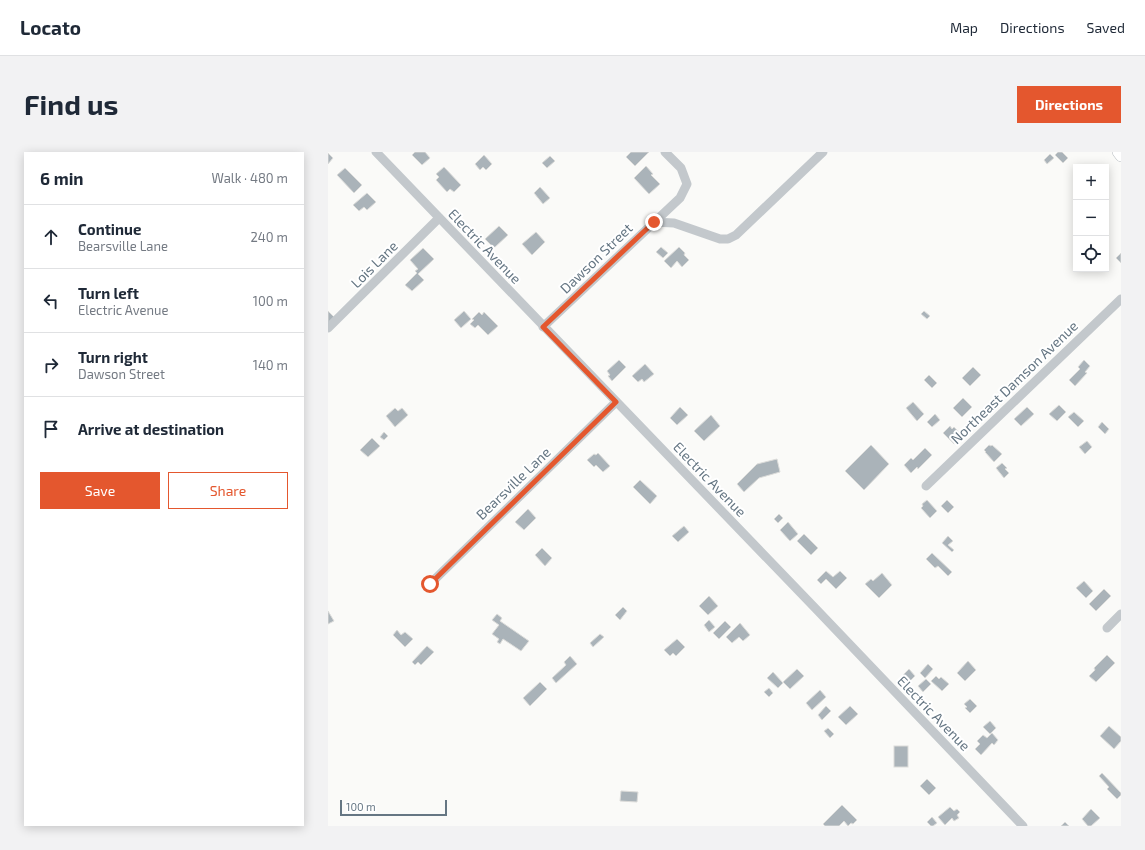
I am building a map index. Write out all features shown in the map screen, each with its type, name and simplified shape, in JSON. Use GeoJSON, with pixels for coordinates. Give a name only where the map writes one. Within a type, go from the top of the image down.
{"type":"FeatureCollection","features":[{"type":"Feature","properties":{"kind":"main road"},"geometry":{"type":"LineString","coordinates":[[1118,152],[1121,156]]}},
{"type":"Feature","properties":{"kind":"street","name":"Electric Avenue"},"geometry":{"type":"LineString","coordinates":[[376,152],[1023,826]]}},
{"type":"Feature","properties":{"kind":"street","name":"Dawson Street"},"geometry":{"type":"LineString","coordinates":[[543,327],[680,198],[687,184],[681,168],[665,152]]}},
{"type":"Feature","properties":{"kind":"street"},"geometry":{"type":"LineString","coordinates":[[654,222],[674,223],[720,239],[728,239],[736,235],[823,152]]}},
{"type":"Feature","properties":{"kind":"street","name":"Lois Lane"},"geometry":{"type":"LineString","coordinates":[[328,328],[439,218]]}},
{"type":"Feature","properties":{"kind":"street","name":"Northeast Damson Avenue"},"geometry":{"type":"LineString","coordinates":[[926,486],[1121,299]]}},
{"type":"Feature","properties":{"kind":"street","name":"Bearsville Lane"},"geometry":{"type":"LineString","coordinates":[[430,584],[616,402]]}},
{"type":"Feature","properties":{"kind":"street"},"geometry":{"type":"LineString","coordinates":[[1107,628],[1121,614]]}},
{"type":"Feature","properties":{"kind":"building"},"geometry":{"type":"Polygon","coordinates":[[[415,152],[425,152],[430,158],[422,165],[412,155],[415,152]]]}},
{"type":"Feature","properties":{"kind":"building"},"geometry":{"type":"Polygon","coordinates":[[[631,152],[649,152],[635,166],[626,157],[631,152]]]}},
{"type":"Feature","properties":{"kind":"building"},"geometry":{"type":"Polygon","coordinates":[[[1058,152],[1062,152],[1068,158],[1063,163],[1055,155],[1058,152]]]}},
{"type":"Feature","properties":{"kind":"building"},"geometry":{"type":"Polygon","coordinates":[[[328,153],[333,158],[328,164],[328,153]]]}},
{"type":"Feature","properties":{"kind":"building"},"geometry":{"type":"Polygon","coordinates":[[[1050,154],[1054,158],[1047,164],[1044,160],[1050,154]]]}},
{"type":"Feature","properties":{"kind":"building"},"geometry":{"type":"Polygon","coordinates":[[[484,155],[492,164],[486,170],[483,167],[480,170],[475,164],[484,155]]]}},
{"type":"Feature","properties":{"kind":"building"},"geometry":{"type":"Polygon","coordinates":[[[550,156],[555,161],[547,168],[542,163],[550,156]]]}},
{"type":"Feature","properties":{"kind":"building"},"geometry":{"type":"Polygon","coordinates":[[[646,166],[653,174],[651,175],[660,184],[649,194],[634,178],[646,166]]]}},
{"type":"Feature","properties":{"kind":"building"},"geometry":{"type":"Polygon","coordinates":[[[444,167],[461,185],[454,192],[450,189],[447,192],[436,180],[439,177],[436,174],[444,167]]]}},
{"type":"Feature","properties":{"kind":"building"},"geometry":{"type":"Polygon","coordinates":[[[345,168],[362,185],[354,193],[337,175],[345,168]]]}},
{"type":"Feature","properties":{"kind":"building"},"geometry":{"type":"Polygon","coordinates":[[[540,187],[550,198],[543,204],[534,193],[540,187]]]}},
{"type":"Feature","properties":{"kind":"building"},"geometry":{"type":"Polygon","coordinates":[[[367,193],[376,202],[367,210],[364,207],[359,211],[353,205],[367,193]]]}},
{"type":"Feature","properties":{"kind":"building"},"geometry":{"type":"Polygon","coordinates":[[[499,226],[508,235],[494,248],[485,239],[499,226]]]}},
{"type":"Feature","properties":{"kind":"building"},"geometry":{"type":"Polygon","coordinates":[[[536,232],[545,242],[532,255],[522,244],[536,232]]]}},
{"type":"Feature","properties":{"kind":"building"},"geometry":{"type":"Polygon","coordinates":[[[661,247],[668,253],[663,258],[656,252],[661,247]]]}},
{"type":"Feature","properties":{"kind":"building"},"geometry":{"type":"Polygon","coordinates":[[[679,247],[689,260],[682,267],[677,261],[671,268],[664,261],[679,247]]]}},
{"type":"Feature","properties":{"kind":"building"},"geometry":{"type":"Polygon","coordinates":[[[423,248],[434,259],[418,274],[424,280],[412,291],[405,285],[417,273],[415,271],[418,269],[410,260],[423,248]]]}},
{"type":"Feature","properties":{"kind":"building"},"geometry":{"type":"Polygon","coordinates":[[[1121,253],[1121,263],[1116,258],[1121,253]]]}},
{"type":"Feature","properties":{"kind":"building"},"geometry":{"type":"Polygon","coordinates":[[[328,311],[334,317],[328,323],[328,311]]]}},
{"type":"Feature","properties":{"kind":"building"},"geometry":{"type":"Polygon","coordinates":[[[464,311],[471,319],[461,328],[454,320],[464,311]]]}},
{"type":"Feature","properties":{"kind":"building"},"geometry":{"type":"Polygon","coordinates":[[[924,311],[930,316],[927,319],[921,314],[924,311]]]}},
{"type":"Feature","properties":{"kind":"building"},"geometry":{"type":"Polygon","coordinates":[[[479,312],[482,315],[484,312],[498,326],[488,335],[478,325],[475,328],[470,324],[474,320],[472,319],[479,312]]]}},
{"type":"Feature","properties":{"kind":"building"},"geometry":{"type":"Polygon","coordinates":[[[619,360],[626,367],[612,381],[608,376],[610,375],[607,371],[619,360]]]}},
{"type":"Feature","properties":{"kind":"building"},"geometry":{"type":"Polygon","coordinates":[[[1084,360],[1090,366],[1085,372],[1087,373],[1075,386],[1069,380],[1080,369],[1078,367],[1084,360]]]}},
{"type":"Feature","properties":{"kind":"building"},"geometry":{"type":"Polygon","coordinates":[[[645,364],[654,374],[644,382],[642,379],[638,382],[632,376],[645,364]]]}},
{"type":"Feature","properties":{"kind":"building"},"geometry":{"type":"Polygon","coordinates":[[[973,367],[981,375],[970,386],[962,378],[973,367]]]}},
{"type":"Feature","properties":{"kind":"building"},"geometry":{"type":"Polygon","coordinates":[[[929,375],[937,383],[932,388],[924,380],[929,375]]]}},
{"type":"Feature","properties":{"kind":"building"},"geometry":{"type":"Polygon","coordinates":[[[963,398],[972,407],[962,417],[953,408],[963,398]]]}},
{"type":"Feature","properties":{"kind":"building"},"geometry":{"type":"Polygon","coordinates":[[[913,402],[924,414],[917,421],[906,408],[913,402]]]}},
{"type":"Feature","properties":{"kind":"building"},"geometry":{"type":"Polygon","coordinates":[[[1059,405],[1066,412],[1057,421],[1049,414],[1059,405]]]}},
{"type":"Feature","properties":{"kind":"building"},"geometry":{"type":"Polygon","coordinates":[[[680,407],[688,415],[677,425],[670,418],[680,407]]]}},
{"type":"Feature","properties":{"kind":"building"},"geometry":{"type":"Polygon","coordinates":[[[1027,407],[1034,414],[1021,426],[1014,419],[1027,407]]]}},
{"type":"Feature","properties":{"kind":"building"},"geometry":{"type":"Polygon","coordinates":[[[395,408],[398,411],[402,408],[408,415],[395,427],[386,416],[395,408]]]}},
{"type":"Feature","properties":{"kind":"building"},"geometry":{"type":"Polygon","coordinates":[[[1074,412],[1084,421],[1078,427],[1068,417],[1074,412]]]}},
{"type":"Feature","properties":{"kind":"building"},"geometry":{"type":"Polygon","coordinates":[[[935,414],[940,420],[932,427],[927,422],[935,414]]]}},
{"type":"Feature","properties":{"kind":"building"},"geometry":{"type":"Polygon","coordinates":[[[711,415],[720,426],[704,441],[694,431],[711,415]]]}},
{"type":"Feature","properties":{"kind":"building"},"geometry":{"type":"Polygon","coordinates":[[[1102,422],[1109,429],[1105,434],[1098,427],[1102,422]]]}},
{"type":"Feature","properties":{"kind":"building"},"geometry":{"type":"Polygon","coordinates":[[[950,426],[952,429],[954,427],[963,437],[954,444],[943,433],[950,426]]]}},
{"type":"Feature","properties":{"kind":"building"},"geometry":{"type":"Polygon","coordinates":[[[384,432],[388,436],[384,440],[380,437],[384,432]]]}},
{"type":"Feature","properties":{"kind":"building"},"geometry":{"type":"Polygon","coordinates":[[[372,438],[380,446],[368,457],[360,450],[372,438]]]}},
{"type":"Feature","properties":{"kind":"building"},"geometry":{"type":"Polygon","coordinates":[[[1087,441],[1092,447],[1085,454],[1079,447],[1087,441]]]}},
{"type":"Feature","properties":{"kind":"building"},"geometry":{"type":"Polygon","coordinates":[[[871,445],[889,464],[864,490],[845,471],[871,445]]]}},
{"type":"Feature","properties":{"kind":"building"},"geometry":{"type":"Polygon","coordinates":[[[989,445],[992,445],[1002,454],[994,462],[984,450],[989,445]]]}},
{"type":"Feature","properties":{"kind":"building"},"geometry":{"type":"Polygon","coordinates":[[[925,448],[932,455],[918,469],[917,467],[911,473],[904,465],[911,458],[913,460],[925,448]]]}},
{"type":"Feature","properties":{"kind":"building"},"geometry":{"type":"Polygon","coordinates":[[[598,453],[610,466],[603,472],[596,465],[594,467],[587,460],[594,454],[596,455],[598,453]]]}},
{"type":"Feature","properties":{"kind":"building"},"geometry":{"type":"Polygon","coordinates":[[[777,459],[780,472],[759,478],[744,492],[737,484],[757,464],[777,459]]]}},
{"type":"Feature","properties":{"kind":"building"},"geometry":{"type":"Polygon","coordinates":[[[1002,463],[1007,468],[1005,469],[1009,473],[1004,478],[996,468],[1002,463]]]}},
{"type":"Feature","properties":{"kind":"building"},"geometry":{"type":"Polygon","coordinates":[[[640,480],[657,496],[650,504],[633,487],[640,480]]]}},
{"type":"Feature","properties":{"kind":"building"},"geometry":{"type":"Polygon","coordinates":[[[927,500],[937,511],[930,518],[921,508],[923,506],[922,504],[927,500]]]}},
{"type":"Feature","properties":{"kind":"building"},"geometry":{"type":"Polygon","coordinates":[[[947,500],[954,507],[948,513],[941,506],[947,500]]]}},
{"type":"Feature","properties":{"kind":"building"},"geometry":{"type":"Polygon","coordinates":[[[528,509],[536,518],[524,530],[515,522],[528,509]]]}},
{"type":"Feature","properties":{"kind":"building"},"geometry":{"type":"Polygon","coordinates":[[[779,514],[783,518],[778,523],[774,519],[779,514]]]}},
{"type":"Feature","properties":{"kind":"building"},"geometry":{"type":"Polygon","coordinates":[[[788,522],[798,534],[790,541],[780,530],[788,522]]]}},
{"type":"Feature","properties":{"kind":"building"},"geometry":{"type":"Polygon","coordinates":[[[684,526],[689,532],[678,542],[672,536],[684,526]]]}},
{"type":"Feature","properties":{"kind":"building"},"geometry":{"type":"Polygon","coordinates":[[[804,534],[818,548],[811,555],[797,541],[804,534]]]}},
{"type":"Feature","properties":{"kind":"building"},"geometry":{"type":"Polygon","coordinates":[[[948,536],[953,541],[948,545],[954,550],[952,552],[942,543],[948,536]]]}},
{"type":"Feature","properties":{"kind":"building"},"geometry":{"type":"Polygon","coordinates":[[[542,548],[552,558],[545,566],[535,555],[542,548]]]}},
{"type":"Feature","properties":{"kind":"building"},"geometry":{"type":"Polygon","coordinates":[[[932,553],[952,572],[948,576],[938,566],[935,568],[926,559],[932,553]]]}},
{"type":"Feature","properties":{"kind":"building"},"geometry":{"type":"Polygon","coordinates":[[[826,571],[833,577],[840,571],[847,578],[836,589],[826,579],[821,584],[817,580],[826,571]]]}},
{"type":"Feature","properties":{"kind":"building"},"geometry":{"type":"Polygon","coordinates":[[[882,573],[892,585],[879,598],[865,584],[871,579],[873,581],[882,573]]]}},
{"type":"Feature","properties":{"kind":"building"},"geometry":{"type":"Polygon","coordinates":[[[1084,581],[1093,591],[1086,598],[1076,588],[1084,581]]]}},
{"type":"Feature","properties":{"kind":"building"},"geometry":{"type":"Polygon","coordinates":[[[1104,589],[1111,596],[1096,611],[1089,604],[1104,589]]]}},
{"type":"Feature","properties":{"kind":"building"},"geometry":{"type":"Polygon","coordinates":[[[709,596],[718,606],[708,615],[699,606],[709,596]]]}},
{"type":"Feature","properties":{"kind":"building"},"geometry":{"type":"Polygon","coordinates":[[[623,607],[627,611],[620,620],[615,615],[623,607]]]}},
{"type":"Feature","properties":{"kind":"building"},"geometry":{"type":"Polygon","coordinates":[[[328,611],[334,621],[328,624],[328,611]]]}},
{"type":"Feature","properties":{"kind":"building"},"geometry":{"type":"Polygon","coordinates":[[[497,614],[502,618],[500,621],[529,641],[521,651],[503,639],[500,644],[497,642],[499,639],[492,634],[499,625],[492,620],[497,614]]]}},
{"type":"Feature","properties":{"kind":"building"},"geometry":{"type":"Polygon","coordinates":[[[709,620],[715,627],[709,632],[704,625],[709,620]]]}},
{"type":"Feature","properties":{"kind":"building"},"geometry":{"type":"Polygon","coordinates":[[[725,621],[731,627],[719,639],[713,633],[725,621]]]}},
{"type":"Feature","properties":{"kind":"building"},"geometry":{"type":"Polygon","coordinates":[[[740,623],[750,635],[743,641],[739,637],[732,643],[726,637],[740,623]]]}},
{"type":"Feature","properties":{"kind":"building"},"geometry":{"type":"Polygon","coordinates":[[[397,630],[401,635],[405,632],[413,639],[405,647],[393,635],[397,630]]]}},
{"type":"Feature","properties":{"kind":"building"},"geometry":{"type":"Polygon","coordinates":[[[600,634],[604,637],[593,647],[590,643],[600,634]]]}},
{"type":"Feature","properties":{"kind":"building"},"geometry":{"type":"Polygon","coordinates":[[[677,639],[685,647],[676,656],[673,653],[670,656],[664,650],[677,639]]]}},
{"type":"Feature","properties":{"kind":"building"},"geometry":{"type":"Polygon","coordinates":[[[427,646],[434,652],[421,665],[418,662],[415,665],[412,662],[427,646]]]}},
{"type":"Feature","properties":{"kind":"building"},"geometry":{"type":"Polygon","coordinates":[[[1107,655],[1115,663],[1096,682],[1089,676],[1095,670],[1094,668],[1107,655]]]}},
{"type":"Feature","properties":{"kind":"building"},"geometry":{"type":"Polygon","coordinates":[[[570,656],[577,664],[556,683],[552,678],[566,665],[564,662],[570,656]]]}},
{"type":"Feature","properties":{"kind":"building"},"geometry":{"type":"Polygon","coordinates":[[[968,661],[976,670],[965,681],[957,673],[968,661]]]}},
{"type":"Feature","properties":{"kind":"building"},"geometry":{"type":"Polygon","coordinates":[[[928,664],[933,669],[925,678],[920,673],[928,664]]]}},
{"type":"Feature","properties":{"kind":"building"},"geometry":{"type":"Polygon","coordinates":[[[797,669],[804,676],[790,689],[783,682],[797,669]]]}},
{"type":"Feature","properties":{"kind":"building"},"geometry":{"type":"Polygon","coordinates":[[[909,669],[915,676],[908,683],[902,676],[909,669]]]}},
{"type":"Feature","properties":{"kind":"building"},"geometry":{"type":"Polygon","coordinates":[[[773,672],[783,683],[778,688],[767,678],[773,672]]]}},
{"type":"Feature","properties":{"kind":"building"},"geometry":{"type":"Polygon","coordinates":[[[936,676],[939,679],[941,677],[949,684],[942,691],[931,681],[936,676]]]}},
{"type":"Feature","properties":{"kind":"building"},"geometry":{"type":"Polygon","coordinates":[[[926,679],[931,684],[923,692],[918,686],[926,679]]]}},
{"type":"Feature","properties":{"kind":"building"},"geometry":{"type":"Polygon","coordinates":[[[540,682],[547,689],[530,706],[523,698],[540,682]]]}},
{"type":"Feature","properties":{"kind":"building"},"geometry":{"type":"Polygon","coordinates":[[[769,688],[773,693],[769,697],[764,692],[769,688]]]}},
{"type":"Feature","properties":{"kind":"building"},"geometry":{"type":"Polygon","coordinates":[[[820,690],[826,697],[812,710],[806,703],[820,690]]]}},
{"type":"Feature","properties":{"kind":"building"},"geometry":{"type":"Polygon","coordinates":[[[970,699],[977,706],[970,713],[965,708],[967,707],[964,704],[970,699]]]}},
{"type":"Feature","properties":{"kind":"building"},"geometry":{"type":"Polygon","coordinates":[[[826,706],[831,711],[822,720],[818,715],[826,706]]]}},
{"type":"Feature","properties":{"kind":"building"},"geometry":{"type":"Polygon","coordinates":[[[850,706],[858,714],[846,725],[838,717],[850,706]]]}},
{"type":"Feature","properties":{"kind":"building"},"geometry":{"type":"Polygon","coordinates":[[[990,721],[996,728],[990,734],[983,727],[990,721]]]}},
{"type":"Feature","properties":{"kind":"building"},"geometry":{"type":"Polygon","coordinates":[[[1109,726],[1121,737],[1121,741],[1114,749],[1100,736],[1109,726]]]}},
{"type":"Feature","properties":{"kind":"building"},"geometry":{"type":"Polygon","coordinates":[[[828,728],[834,734],[830,738],[824,731],[828,728]]]}},
{"type":"Feature","properties":{"kind":"building"},"geometry":{"type":"Polygon","coordinates":[[[992,733],[998,740],[994,745],[992,743],[981,755],[975,749],[980,744],[977,741],[983,735],[987,738],[992,733]]]}},
{"type":"Feature","properties":{"kind":"building"},"geometry":{"type":"Polygon","coordinates":[[[894,746],[908,746],[908,767],[894,767],[894,746]]]}},
{"type":"Feature","properties":{"kind":"building"},"geometry":{"type":"Polygon","coordinates":[[[1102,773],[1121,793],[1117,799],[1107,789],[1109,787],[1099,776],[1102,773]]]}},
{"type":"Feature","properties":{"kind":"building"},"geometry":{"type":"Polygon","coordinates":[[[927,779],[936,788],[929,795],[920,786],[927,779]]]}},
{"type":"Feature","properties":{"kind":"building"},"geometry":{"type":"Polygon","coordinates":[[[621,791],[638,792],[637,802],[620,801],[621,791]]]}},
{"type":"Feature","properties":{"kind":"building"},"geometry":{"type":"Polygon","coordinates":[[[842,805],[857,820],[848,826],[844,821],[839,826],[825,826],[823,824],[842,805]]]}},
{"type":"Feature","properties":{"kind":"building"},"geometry":{"type":"Polygon","coordinates":[[[950,807],[954,811],[957,809],[960,812],[957,815],[959,818],[954,821],[952,818],[945,825],[938,817],[950,807]]]}},
{"type":"Feature","properties":{"kind":"building"},"geometry":{"type":"Polygon","coordinates":[[[1091,809],[1100,818],[1091,826],[1088,826],[1082,819],[1091,809]]]}},
{"type":"Feature","properties":{"kind":"building"},"geometry":{"type":"Polygon","coordinates":[[[932,817],[937,823],[931,826],[927,822],[932,817]]]}},
{"type":"Feature","properties":{"kind":"building"},"geometry":{"type":"Polygon","coordinates":[[[1065,822],[1069,826],[1061,826],[1065,822]]]}},
{"type":"Feature","properties":{"kind":"route"},"geometry":{"type":"LineString","coordinates":[[430,584],[616,402],[543,327],[654,222]]}}]}
